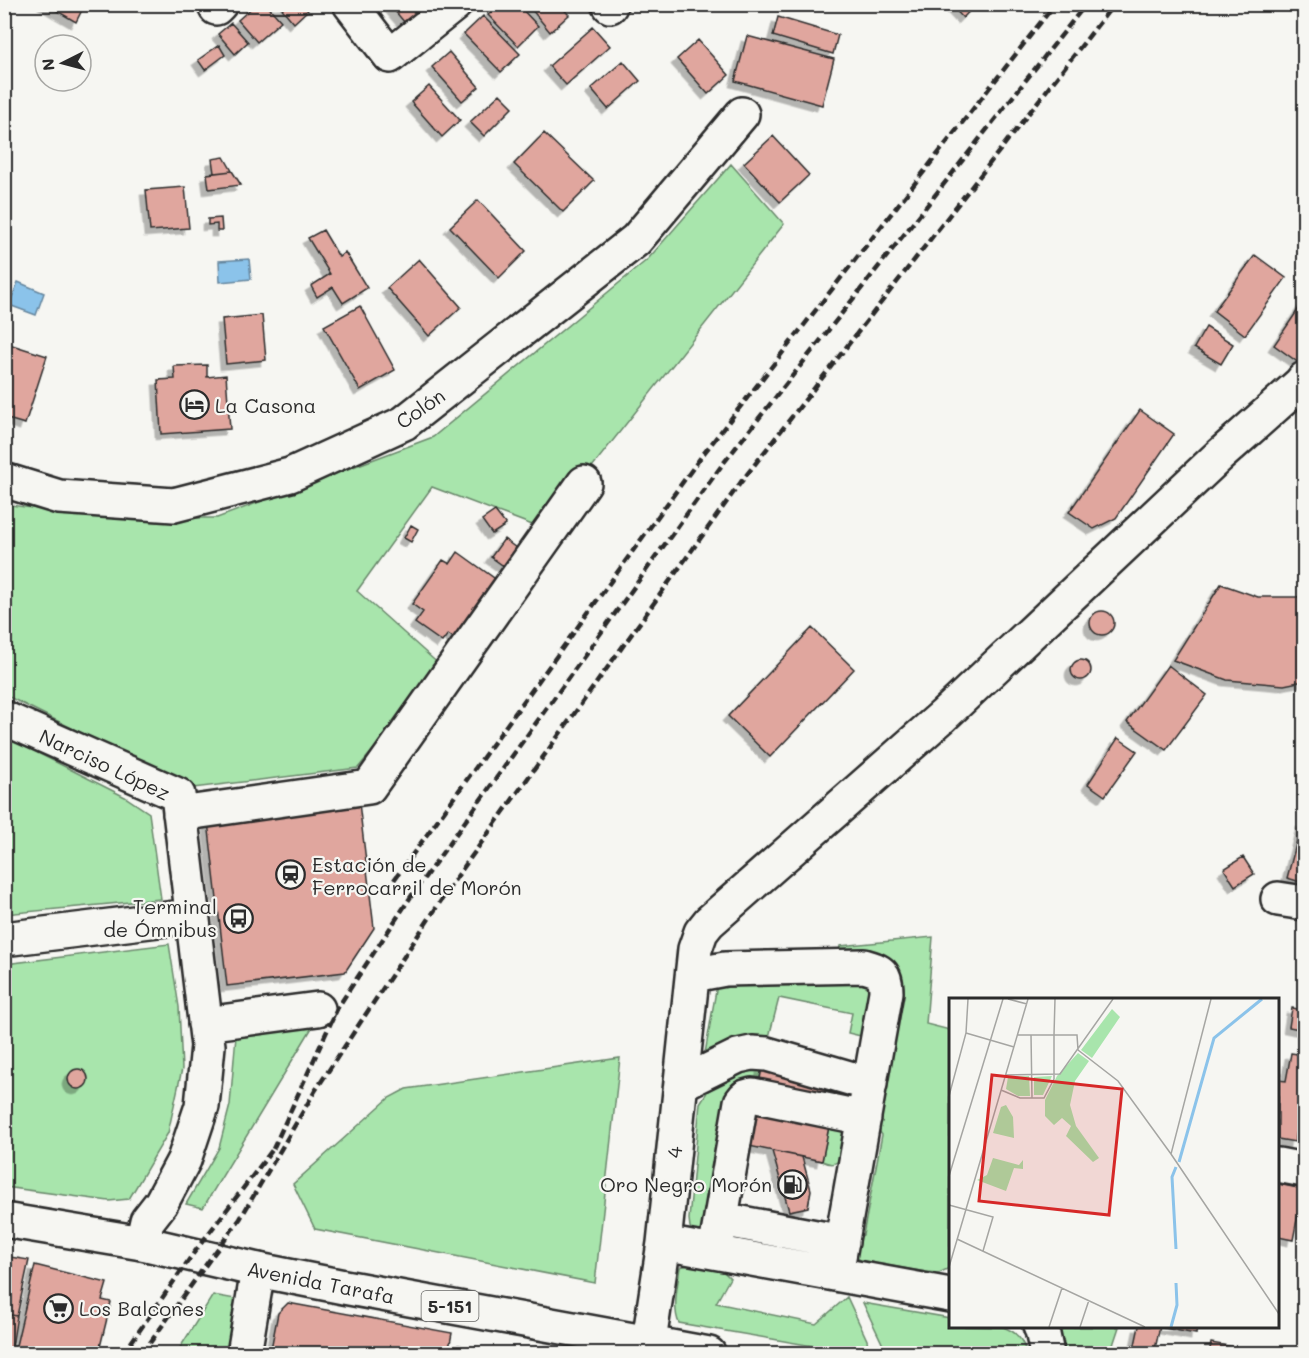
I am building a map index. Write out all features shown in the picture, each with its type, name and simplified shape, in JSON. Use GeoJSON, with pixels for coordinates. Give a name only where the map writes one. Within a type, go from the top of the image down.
{"type":"FeatureCollection","features":[{"type":"Feature","properties":{"kind":"street"},"geometry":{"type":"LineString","coordinates":[[350,4],[390,56],[455,4]]}},
{"type":"Feature","properties":{"kind":"street","name":"Colón"},"geometry":{"type":"LineString","coordinates":[[4,480],[59,497],[174,505],[290,475],[404,423],[636,240],[742,114]]}},
{"type":"Feature","properties":{"kind":"street"},"geometry":{"type":"LineString","coordinates":[[836,1274],[886,992],[886,979],[878,970],[864,966],[725,969],[694,962],[701,932],[709,922],[943,716],[1305,379]]}},
{"type":"Feature","properties":{"kind":"street"},"geometry":{"type":"LineString","coordinates":[[180,814],[369,787],[584,483]]}},
{"type":"Feature","properties":{"kind":"street","name":"Narciso López"},"geometry":{"type":"LineString","coordinates":[[4,718],[178,795],[208,1046],[202,1106],[184,1160],[161,1203],[147,1221],[142,1243]]}},
{"type":"Feature","properties":{"kind":"street"},"geometry":{"type":"LineString","coordinates":[[4,939],[192,916]]}},
{"type":"Feature","properties":{"kind":"street","name":"4"},"geometry":{"type":"LineString","coordinates":[[648,1348],[664,1243],[694,962]]}},
{"type":"Feature","properties":{"kind":"street"},"geometry":{"type":"LineString","coordinates":[[205,1024],[318,1009]]}},
{"type":"Feature","properties":{"kind":"street"},"geometry":{"type":"LineString","coordinates":[[681,1084],[738,1056],[752,1053],[767,1054],[870,1084]]}},
{"type":"Feature","properties":{"kind":"street"},"geometry":{"type":"LineString","coordinates":[[715,1252],[741,1102],[745,1097],[752,1095],[864,1118]]}},
{"type":"Feature","properties":{"kind":"street"},"geometry":{"type":"LineString","coordinates":[[1279,1165],[1305,1170]]}},
{"type":"Feature","properties":{"kind":"street"},"geometry":{"type":"LineString","coordinates":[[721,1219],[842,1242]]}},
{"type":"Feature","properties":{"kind":"street","name":"Avenida Tarafa"},"geometry":{"type":"LineString","coordinates":[[4,1220],[142,1243],[258,1270],[648,1348],[709,1353]]}},
{"type":"Feature","properties":{"kind":"street"},"geometry":{"type":"LineString","coordinates":[[664,1243],[949,1295]]}},
{"type":"Feature","properties":{"kind":"street"},"geometry":{"type":"LineString","coordinates":[[244,1353],[258,1270]]}},
{"type":"Feature","properties":{"kind":"street"},"geometry":{"type":"LineString","coordinates":[[1041,1328],[1047,1353]]}},
{"type":"Feature","properties":{"kind":"green space"},"geometry":{"type":"Polygon","coordinates":[[[731,164],[784,224],[543,529],[432,487],[357,591],[442,667],[358,768],[193,788],[5,695],[4,504],[102,518],[217,518],[433,437],[648,259],[731,164]]]}},
{"type":"Feature","properties":{"kind":"green space"},"geometry":{"type":"Polygon","coordinates":[[[5,739],[14,741],[125,797],[149,813],[161,899],[5,914],[5,739]]]}},
{"type":"Feature","properties":{"kind":"green space"},"geometry":{"type":"Polygon","coordinates":[[[933,937],[926,1024],[949,1030],[949,1270],[939,1273],[862,1261],[852,1254],[849,1243],[863,1235],[882,1135],[871,1119],[899,980],[839,952],[840,946],[933,937]]]}},
{"type":"Feature","properties":{"kind":"green space"},"geometry":{"type":"Polygon","coordinates":[[[169,944],[179,1007],[182,1069],[168,1133],[129,1199],[109,1201],[5,1187],[5,964],[169,944]]]}},
{"type":"Feature","properties":{"kind":"green space"},"geometry":{"type":"Polygon","coordinates":[[[867,982],[871,989],[865,1037],[848,1033],[852,1013],[779,998],[768,1041],[704,1059],[717,985],[867,982]]]}},
{"type":"Feature","properties":{"kind":"green space"},"geometry":{"type":"Polygon","coordinates":[[[313,1026],[203,1208],[186,1204],[219,1148],[230,1105],[236,1036],[313,1026]]]}},
{"type":"Feature","properties":{"kind":"green space"},"geometry":{"type":"Polygon","coordinates":[[[620,1058],[595,1283],[315,1229],[293,1184],[389,1098],[406,1089],[620,1058]]]}},
{"type":"Feature","properties":{"kind":"green space"},"geometry":{"type":"Polygon","coordinates":[[[747,1066],[762,1068],[758,1089],[703,1229],[697,1233],[693,1232],[689,1219],[700,1103],[716,1083],[747,1066]]]}},
{"type":"Feature","properties":{"kind":"green space"},"geometry":{"type":"Polygon","coordinates":[[[830,1122],[844,1127],[845,1131],[839,1161],[833,1164],[822,1161],[830,1122]]]}},
{"type":"Feature","properties":{"kind":"green space"},"geometry":{"type":"Polygon","coordinates":[[[693,1264],[723,1271],[730,1278],[716,1303],[816,1324],[847,1297],[867,1340],[869,1353],[853,1353],[679,1323],[676,1303],[680,1267],[693,1264]]]}},
{"type":"Feature","properties":{"kind":"green space"},"geometry":{"type":"Polygon","coordinates":[[[213,1295],[241,1300],[232,1353],[176,1354],[213,1295]]]}},
{"type":"Feature","properties":{"kind":"green space"},"geometry":{"type":"Polygon","coordinates":[[[863,1303],[949,1318],[949,1328],[1005,1328],[1019,1337],[1026,1353],[882,1353],[882,1343],[863,1303]]]}},
{"type":"Feature","properties":{"kind":"green space"},"geometry":{"type":"Polygon","coordinates":[[[1057,1328],[1119,1328],[1110,1354],[1064,1353],[1064,1342],[1057,1328]]]}},
{"type":"Feature","properties":{"kind":"water"},"geometry":{"type":"Polygon","coordinates":[[[249,259],[251,279],[220,282],[219,261],[249,259]]]}},
{"type":"Feature","properties":{"kind":"water"},"geometry":{"type":"Polygon","coordinates":[[[18,282],[44,293],[36,315],[9,305],[18,282]]]}},
{"type":"Feature","properties":{"kind":"building"},"geometry":{"type":"Polygon","coordinates":[[[45,4],[85,4],[76,22],[45,4]]]}},
{"type":"Feature","properties":{"kind":"building"},"geometry":{"type":"Polygon","coordinates":[[[256,4],[266,4],[281,21],[257,42],[238,20],[256,4]]]}},
{"type":"Feature","properties":{"kind":"building"},"geometry":{"type":"Polygon","coordinates":[[[278,4],[303,4],[308,10],[294,23],[278,4]]]}},
{"type":"Feature","properties":{"kind":"building"},"geometry":{"type":"Polygon","coordinates":[[[389,4],[426,4],[405,23],[389,4]]]}},
{"type":"Feature","properties":{"kind":"building"},"geometry":{"type":"Polygon","coordinates":[[[498,4],[517,4],[538,26],[518,46],[488,15],[498,4]]]}},
{"type":"Feature","properties":{"kind":"building"},"geometry":{"type":"Polygon","coordinates":[[[527,4],[559,4],[569,15],[550,32],[527,4]]]}},
{"type":"Feature","properties":{"kind":"building"},"geometry":{"type":"Polygon","coordinates":[[[950,4],[976,4],[963,18],[950,4]]]}},
{"type":"Feature","properties":{"kind":"building"},"geometry":{"type":"Polygon","coordinates":[[[483,16],[520,54],[501,72],[464,34],[483,16]]]}},
{"type":"Feature","properties":{"kind":"building"},"geometry":{"type":"Polygon","coordinates":[[[778,17],[838,35],[833,54],[773,36],[778,17]]]}},
{"type":"Feature","properties":{"kind":"building"},"geometry":{"type":"Polygon","coordinates":[[[231,23],[248,42],[235,54],[218,34],[231,23]]]}},
{"type":"Feature","properties":{"kind":"building"},"geometry":{"type":"Polygon","coordinates":[[[593,27],[610,46],[566,85],[549,66],[593,27]]]}},
{"type":"Feature","properties":{"kind":"building"},"geometry":{"type":"Polygon","coordinates":[[[747,36],[834,59],[822,105],[735,81],[747,36]]]}},
{"type":"Feature","properties":{"kind":"building"},"geometry":{"type":"Polygon","coordinates":[[[698,40],[729,75],[708,94],[677,59],[698,40]]]}},
{"type":"Feature","properties":{"kind":"building"},"geometry":{"type":"Polygon","coordinates":[[[219,45],[225,55],[205,70],[198,60],[219,45]]]}},
{"type":"Feature","properties":{"kind":"building"},"geometry":{"type":"Polygon","coordinates":[[[449,52],[479,87],[462,101],[432,67],[449,52]]]}},
{"type":"Feature","properties":{"kind":"building"},"geometry":{"type":"Polygon","coordinates":[[[623,61],[640,81],[608,109],[591,89],[623,61]]]}},
{"type":"Feature","properties":{"kind":"building"},"geometry":{"type":"Polygon","coordinates":[[[429,86],[460,120],[442,137],[411,102],[429,86]]]}},
{"type":"Feature","properties":{"kind":"building"},"geometry":{"type":"Polygon","coordinates":[[[500,94],[513,107],[484,136],[470,122],[500,94]]]}},
{"type":"Feature","properties":{"kind":"building"},"geometry":{"type":"Polygon","coordinates":[[[544,133],[594,181],[563,212],[514,164],[544,133]]]}},
{"type":"Feature","properties":{"kind":"building"},"geometry":{"type":"Polygon","coordinates":[[[773,136],[809,175],[780,202],[744,163],[773,136]]]}},
{"type":"Feature","properties":{"kind":"building"},"geometry":{"type":"Polygon","coordinates":[[[224,157],[232,171],[214,173],[212,159],[224,157]]]}},
{"type":"Feature","properties":{"kind":"building"},"geometry":{"type":"Polygon","coordinates":[[[232,171],[241,185],[209,189],[207,174],[232,171]]]}},
{"type":"Feature","properties":{"kind":"building"},"geometry":{"type":"Polygon","coordinates":[[[185,187],[189,228],[150,231],[146,190],[185,187]]]}},
{"type":"Feature","properties":{"kind":"building"},"geometry":{"type":"Polygon","coordinates":[[[478,200],[526,251],[499,278],[450,227],[478,200]]]}},
{"type":"Feature","properties":{"kind":"building"},"geometry":{"type":"Polygon","coordinates":[[[221,218],[222,231],[217,231],[217,224],[208,225],[208,219],[221,218]]]}},
{"type":"Feature","properties":{"kind":"building"},"geometry":{"type":"Polygon","coordinates":[[[323,230],[339,257],[345,252],[367,288],[343,303],[333,287],[317,297],[311,286],[330,274],[308,238],[323,230]]]}},
{"type":"Feature","properties":{"kind":"building"},"geometry":{"type":"Polygon","coordinates":[[[1255,255],[1286,278],[1245,335],[1214,311],[1255,255]]]}},
{"type":"Feature","properties":{"kind":"building"},"geometry":{"type":"Polygon","coordinates":[[[419,259],[461,307],[429,336],[387,288],[419,259]]]}},
{"type":"Feature","properties":{"kind":"building"},"geometry":{"type":"Polygon","coordinates":[[[1304,301],[1304,356],[1299,363],[1274,345],[1304,301]]]}},
{"type":"Feature","properties":{"kind":"building"},"geometry":{"type":"Polygon","coordinates":[[[360,306],[395,370],[360,390],[324,326],[360,306]]]}},
{"type":"Feature","properties":{"kind":"building"},"geometry":{"type":"Polygon","coordinates":[[[262,315],[266,360],[226,364],[222,319],[262,315]]]}},
{"type":"Feature","properties":{"kind":"building"},"geometry":{"type":"Polygon","coordinates":[[[1206,327],[1233,344],[1221,364],[1194,348],[1206,327]]]}},
{"type":"Feature","properties":{"kind":"building"},"geometry":{"type":"Polygon","coordinates":[[[9,344],[47,356],[25,424],[4,418],[4,358],[9,344]]]}},
{"type":"Feature","properties":{"kind":"building","name":"La Casona"},"geometry":{"type":"Polygon","coordinates":[[[207,365],[207,377],[226,375],[230,429],[161,434],[158,380],[175,379],[174,366],[207,365]]]}},
{"type":"Feature","properties":{"kind":"building"},"geometry":{"type":"Polygon","coordinates":[[[1140,410],[1174,434],[1116,518],[1094,529],[1069,512],[1140,410]]]}},
{"type":"Feature","properties":{"kind":"building"},"geometry":{"type":"Polygon","coordinates":[[[495,511],[506,525],[492,534],[482,520],[495,511]]]}},
{"type":"Feature","properties":{"kind":"building"},"geometry":{"type":"Polygon","coordinates":[[[411,525],[418,529],[411,542],[404,538],[411,525]]]}},
{"type":"Feature","properties":{"kind":"building"},"geometry":{"type":"Polygon","coordinates":[[[504,539],[524,554],[512,572],[491,557],[504,539]]]}},
{"type":"Feature","properties":{"kind":"building"},"geometry":{"type":"Polygon","coordinates":[[[458,552],[501,583],[460,642],[448,634],[442,642],[415,623],[423,612],[412,604],[443,560],[450,564],[458,552]]]}},
{"type":"Feature","properties":{"kind":"building"},"geometry":{"type":"Polygon","coordinates":[[[1221,584],[1258,597],[1304,595],[1304,681],[1284,685],[1227,680],[1173,660],[1221,584]]]}},
{"type":"Feature","properties":{"kind":"building"},"geometry":{"type":"Polygon","coordinates":[[[1102,611],[1110,615],[1114,623],[1110,631],[1102,635],[1094,631],[1090,623],[1094,615],[1102,611]]]}},
{"type":"Feature","properties":{"kind":"building"},"geometry":{"type":"Polygon","coordinates":[[[812,628],[854,669],[770,757],[728,716],[812,628]]]}},
{"type":"Feature","properties":{"kind":"building"},"geometry":{"type":"Polygon","coordinates":[[[1077,660],[1085,660],[1091,666],[1091,674],[1085,680],[1077,680],[1071,674],[1071,666],[1077,660]]]}},
{"type":"Feature","properties":{"kind":"building"},"geometry":{"type":"Polygon","coordinates":[[[1168,665],[1207,695],[1166,750],[1127,722],[1168,665]]]}},
{"type":"Feature","properties":{"kind":"building"},"geometry":{"type":"Polygon","coordinates":[[[1118,738],[1137,751],[1105,796],[1088,784],[1118,738]]]}},
{"type":"Feature","properties":{"kind":"building","name":"Estación de Ferrocarril de Morón"},"geometry":{"type":"Polygon","coordinates":[[[359,803],[374,928],[345,972],[227,986],[208,822],[359,803]]]}},
{"type":"Feature","properties":{"kind":"building"},"geometry":{"type":"Polygon","coordinates":[[[1302,822],[1304,823],[1304,883],[1287,878],[1302,822]]]}},
{"type":"Feature","properties":{"kind":"building"},"geometry":{"type":"Polygon","coordinates":[[[1243,857],[1254,874],[1235,886],[1224,869],[1243,857]]]}},
{"type":"Feature","properties":{"kind":"building"},"geometry":{"type":"Polygon","coordinates":[[[1292,1008],[1304,1010],[1304,1030],[1289,1027],[1292,1008]]]}},
{"type":"Feature","properties":{"kind":"building"},"geometry":{"type":"Polygon","coordinates":[[[1291,1053],[1304,1055],[1304,1090],[1295,1142],[1279,1139],[1279,1080],[1286,1081],[1291,1053]]]}},
{"type":"Feature","properties":{"kind":"building"},"geometry":{"type":"Polygon","coordinates":[[[762,1068],[829,1081],[825,1102],[758,1089],[762,1068]]]}},
{"type":"Feature","properties":{"kind":"building"},"geometry":{"type":"Polygon","coordinates":[[[74,1069],[82,1069],[88,1075],[88,1083],[82,1089],[74,1089],[68,1083],[68,1075],[74,1069]]]}},
{"type":"Feature","properties":{"kind":"building"},"geometry":{"type":"Polygon","coordinates":[[[753,1102],[831,1117],[822,1161],[744,1145],[753,1102]]]}},
{"type":"Feature","properties":{"kind":"building"},"geometry":{"type":"Polygon","coordinates":[[[772,1151],[802,1157],[811,1190],[808,1207],[789,1211],[772,1151]]]}},
{"type":"Feature","properties":{"kind":"building"},"geometry":{"type":"Polygon","coordinates":[[[1279,1184],[1303,1189],[1293,1240],[1279,1237],[1279,1184]]]}},
{"type":"Feature","properties":{"kind":"building"},"geometry":{"type":"Polygon","coordinates":[[[4,1256],[29,1260],[17,1316],[4,1314],[4,1256]]]}},
{"type":"Feature","properties":{"kind":"building"},"geometry":{"type":"Polygon","coordinates":[[[35,1265],[107,1283],[102,1300],[111,1302],[100,1347],[91,1354],[14,1354],[35,1265]]]}},
{"type":"Feature","properties":{"kind":"building"},"geometry":{"type":"Polygon","coordinates":[[[288,1303],[452,1333],[448,1354],[270,1354],[278,1313],[288,1303]]]}},
{"type":"Feature","properties":{"kind":"building"},"geometry":{"type":"Polygon","coordinates":[[[4,1314],[17,1316],[11,1352],[4,1350],[4,1314]]]}},
{"type":"Feature","properties":{"kind":"building"},"geometry":{"type":"Polygon","coordinates":[[[1139,1328],[1160,1328],[1154,1354],[1133,1354],[1139,1328]]]}},
{"type":"Feature","properties":{"kind":"building"},"geometry":{"type":"Polygon","coordinates":[[[1164,1328],[1197,1328],[1196,1334],[1164,1328]]]}},
{"type":"Feature","properties":{"kind":"building"},"geometry":{"type":"Polygon","coordinates":[[[1211,1343],[1263,1352],[1262,1354],[1209,1354],[1211,1343]]]}},
{"type":"Feature","properties":{"kind":"building"},"geometry":{"type":"Polygon","coordinates":[[[458,1345],[508,1354],[456,1354],[458,1345]]]}},
{"type":"Feature","properties":{"kind":"railway"},"geometry":{"type":"LineString","coordinates":[[394,880],[701,457],[1055,4]]}},
{"type":"Feature","properties":{"kind":"railway"},"geometry":{"type":"LineString","coordinates":[[273,1149],[338,1007],[412,895],[722,465],[1086,4]]}},
{"type":"Feature","properties":{"kind":"railway"},"geometry":{"type":"LineString","coordinates":[[142,1354],[240,1219],[315,1091],[456,878],[741,482],[1114,4]]}},
{"type":"Feature","properties":{"kind":"railway"},"geometry":{"type":"LineString","coordinates":[[123,1354],[193,1254],[273,1149]]}},
{"type":"Feature","properties":{"kind":"place","name":"La Casona"},"geometry":{"type":"Point","coordinates":[194,405]}},
{"type":"Feature","properties":{"kind":"place","name":"Estación de Ferrocarril de Morón"},"geometry":{"type":"Point","coordinates":[291,875]}},
{"type":"Feature","properties":{"kind":"place","name":"Terminal de Ómnibus"},"geometry":{"type":"Point","coordinates":[238,918]}},
{"type":"Feature","properties":{"kind":"place","name":"Oro Negro Morón"},"geometry":{"type":"Point","coordinates":[793,1184]}},
{"type":"Feature","properties":{"kind":"place","name":"Los Balcones"},"geometry":{"type":"Point","coordinates":[58,1308]}}]}
